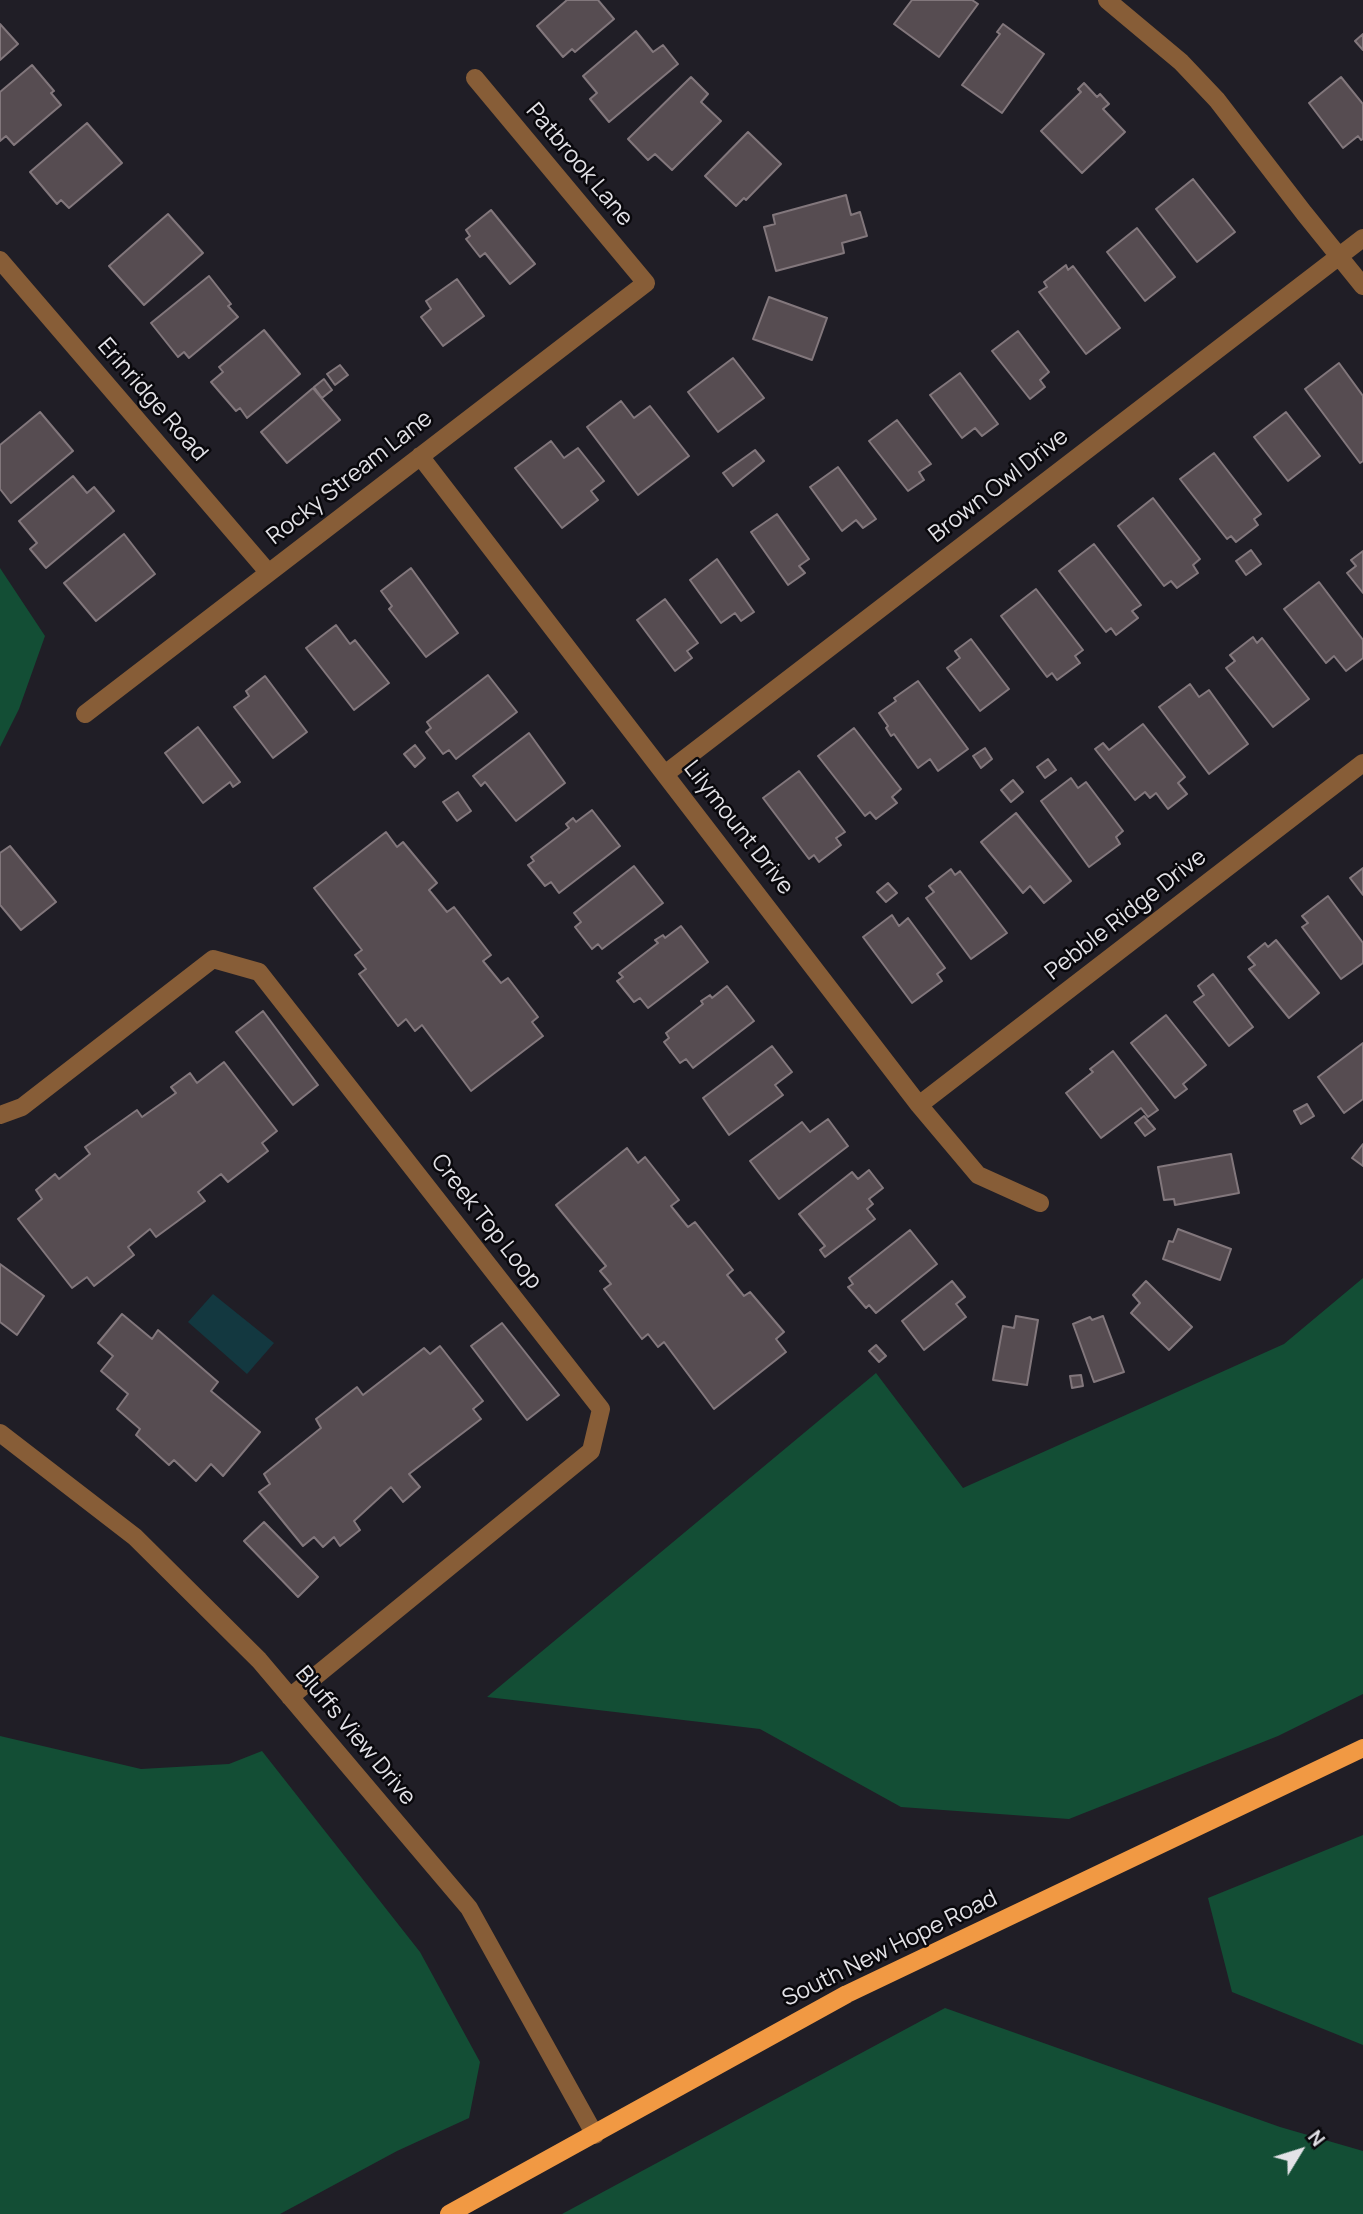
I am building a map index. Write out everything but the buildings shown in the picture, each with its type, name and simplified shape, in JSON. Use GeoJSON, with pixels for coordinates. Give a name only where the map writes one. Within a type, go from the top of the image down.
{"type":"FeatureCollection","features":[{"type":"Feature","properties":{"kind":"main road","name":"South New Hope Road"},"geometry":{"type":"LineString","coordinates":[[449,2214],[846,1994],[1363,1748]]}},
{"type":"Feature","properties":{"kind":"street"},"geometry":{"type":"LineString","coordinates":[[1107,0],[1181,62],[1217,100],[1363,286]]}},
{"type":"Feature","properties":{"kind":"street","name":"Patbrook Lane"},"geometry":{"type":"LineString","coordinates":[[475,78],[646,283]]}},
{"type":"Feature","properties":{"kind":"street","name":"Brown Owl Drive"},"geometry":{"type":"LineString","coordinates":[[665,774],[1363,237]]}},
{"type":"Feature","properties":{"kind":"street","name":"Erinridge Road"},"geometry":{"type":"LineString","coordinates":[[0,260],[268,572]]}},
{"type":"Feature","properties":{"kind":"street","name":"Rocky Stream Lane"},"geometry":{"type":"LineString","coordinates":[[85,714],[646,283]]}},
{"type":"Feature","properties":{"kind":"street","name":"Lilymount Drive"},"geometry":{"type":"LineString","coordinates":[[419,456],[919,1105],[978,1175],[1040,1203]]}},
{"type":"Feature","properties":{"kind":"street","name":"Pebble Ridge Drive"},"geometry":{"type":"LineString","coordinates":[[919,1105],[1363,763]]}},
{"type":"Feature","properties":{"kind":"street","name":"Creek Top Loop"},"geometry":{"type":"LineString","coordinates":[[0,1115],[22,1107],[213,959],[259,972],[601,1409],[591,1451],[290,1697]]}},
{"type":"Feature","properties":{"kind":"street","name":"Bluffs View Drive"},"geometry":{"type":"LineString","coordinates":[[0,1433],[135,1537],[259,1660],[469,1908],[595,2135]]}},
{"type":"Feature","properties":{"kind":"green space"},"geometry":{"type":"Polygon","coordinates":[[[0,568],[45,636],[19,709],[0,747],[0,568]]]}},
{"type":"Feature","properties":{"kind":"green space"},"geometry":{"type":"Polygon","coordinates":[[[1363,1278],[1363,1694],[1278,1736],[1069,1819],[901,1807],[760,1729],[487,1697],[876,1373],[963,1488],[1284,1344],[1363,1278]]]}},
{"type":"Feature","properties":{"kind":"green space"},"geometry":{"type":"Polygon","coordinates":[[[0,1736],[141,1769],[229,1764],[262,1751],[420,1952],[480,2062],[469,2118],[397,2151],[280,2214],[0,2214],[0,1736]]]}},
{"type":"Feature","properties":{"kind":"green space"},"geometry":{"type":"Polygon","coordinates":[[[1363,1835],[1363,2045],[1232,1992],[1208,1898],[1363,1835]]]}},
{"type":"Feature","properties":{"kind":"green space"},"geometry":{"type":"Polygon","coordinates":[[[945,2008],[1280,2127],[1363,2151],[1363,2214],[562,2214],[945,2008]]]}},
{"type":"Feature","properties":{"kind":"water"},"geometry":{"type":"Polygon","coordinates":[[[213,1294],[274,1343],[247,1374],[188,1322],[213,1294]]]}}]}
